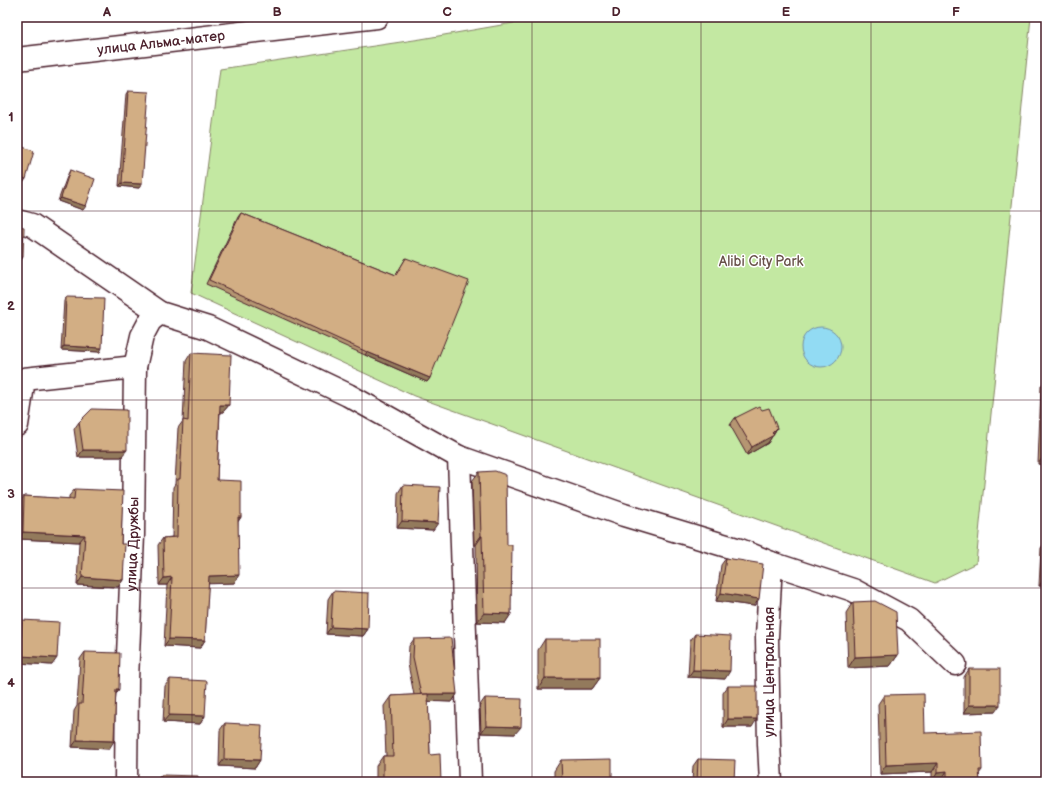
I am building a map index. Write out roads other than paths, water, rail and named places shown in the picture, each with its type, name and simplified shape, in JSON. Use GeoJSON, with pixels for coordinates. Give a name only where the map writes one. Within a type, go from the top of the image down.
{"type":"FeatureCollection","features":[{"type":"Feature","properties":{"kind":"street","name":"улица Альма-матер"},"geometry":{"type":"LineString","coordinates":[[17,59],[377,17]]}},
{"type":"Feature","properties":{"kind":"street"},"geometry":{"type":"LineString","coordinates":[[17,221],[32,226],[160,312],[208,328],[334,388],[459,456],[624,515],[740,550],[771,563],[853,590],[909,620],[955,664]]}},
{"type":"Feature","properties":{"kind":"street","name":"улица Дружбы"},"geometry":{"type":"LineString","coordinates":[[126,782],[127,680],[133,536],[135,367],[142,336],[150,321],[160,312]]}},
{"type":"Feature","properties":{"kind":"street"},"geometry":{"type":"LineString","coordinates":[[17,425],[24,379],[135,367]]}},
{"type":"Feature","properties":{"kind":"street"},"geometry":{"type":"LineString","coordinates":[[459,456],[470,782]]}},
{"type":"Feature","properties":{"kind":"street","name":"улица Центральная"},"geometry":{"type":"LineString","coordinates":[[771,563],[767,638],[771,782]]}},
{"type":"Feature","properties":{"kind":"water"},"geometry":{"type":"Polygon","coordinates":[[[825,327],[832,330],[838,336],[841,347],[840,355],[832,364],[825,367],[817,367],[810,364],[802,355],[801,343],[804,336],[813,328],[825,327]]]}},
{"type":"Feature","properties":{"kind":"park label","name":"Alibi City Park"},"geometry":{"type":"Point","coordinates":[761,261]}}]}
